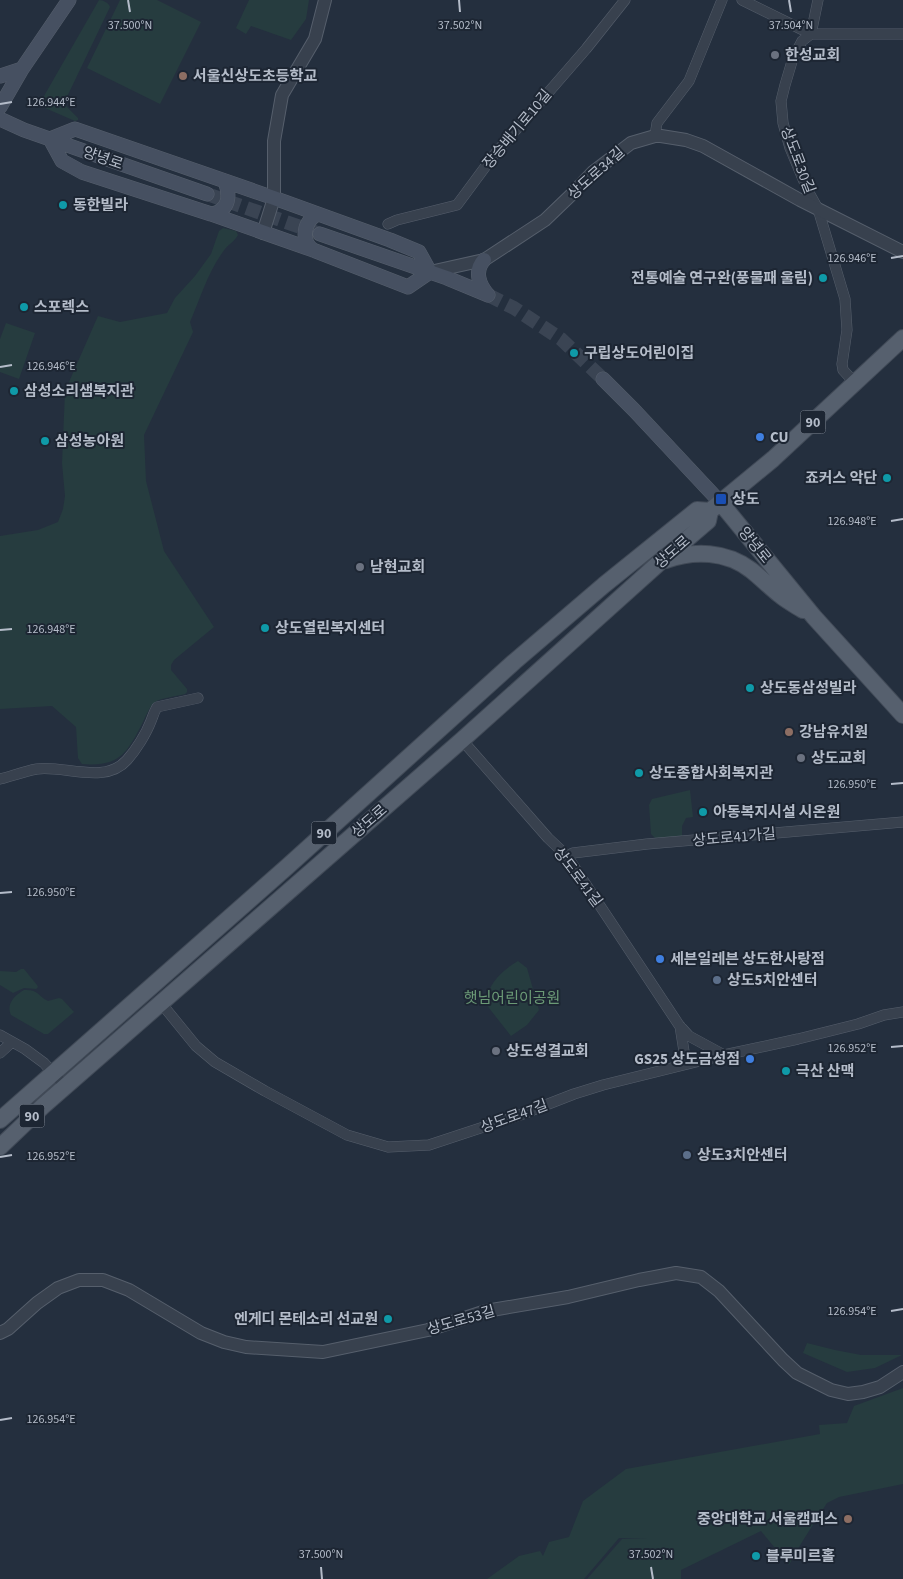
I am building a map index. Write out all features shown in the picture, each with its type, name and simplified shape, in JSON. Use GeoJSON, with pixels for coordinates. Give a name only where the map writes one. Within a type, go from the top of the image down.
{"type":"FeatureCollection","features":[{"type":"Feature","properties":{"kind":"main road"},"geometry":{"type":"LineString","coordinates":[[0,107],[22,69],[69,0]]}},
{"type":"Feature","properties":{"kind":"main road"},"geometry":{"type":"LineString","coordinates":[[0,76],[22,69]]}},
{"type":"Feature","properties":{"kind":"main road","name":"양녕로"},"geometry":{"type":"LineString","coordinates":[[0,120],[207,194]]}},
{"type":"Feature","properties":{"kind":"main road"},"geometry":{"type":"LineString","coordinates":[[75,129],[274,198],[419,252],[430,272],[408,287],[213,214],[82,172],[62,161],[50,139],[75,129]]}},
{"type":"Feature","properties":{"kind":"main road"},"geometry":{"type":"LineString","coordinates":[[213,214],[224,209],[228,203],[228,189],[225,181]]}},
{"type":"Feature","properties":{"kind":"main road"},"geometry":{"type":"LineString","coordinates":[[313,250],[308,247],[305,231],[311,218],[318,214]]}},
{"type":"Feature","properties":{"kind":"main road"},"geometry":{"type":"LineString","coordinates":[[320,234],[430,272],[488,295],[481,286],[479,276],[480,264],[484,260]]}},
{"type":"Feature","properties":{"kind":"main road","name":"상도로"},"geometry":{"type":"LineString","coordinates":[[0,1147],[43,1106],[462,740],[659,562],[708,521],[715,506],[772,459],[903,338]]}},
{"type":"Feature","properties":{"kind":"main road","name":"양녕로"},"geometry":{"type":"LineString","coordinates":[[603,379],[634,410],[715,506],[903,715]]}},
{"type":"Feature","properties":{"kind":"main road","name":"상도로"},"geometry":{"type":"LineString","coordinates":[[0,1120],[288,866],[514,662],[604,585],[697,510],[715,506]]}},
{"type":"Feature","properties":{"kind":"main road"},"geometry":{"type":"LineString","coordinates":[[659,562],[678,556],[698,554],[728,557],[744,565],[781,596],[814,617]]}},
{"type":"Feature","properties":{"kind":"main road"},"geometry":{"type":"LineString","coordinates":[[413,752],[427,769]]}},
{"type":"Feature","properties":{"kind":"street"},"geometry":{"type":"LineString","coordinates":[[263,233],[274,198],[274,140],[282,95],[315,39],[325,0]]}},
{"type":"Feature","properties":{"kind":"street","name":"장승배기로10길"},"geometry":{"type":"LineString","coordinates":[[388,224],[456,205],[494,155],[586,49],[625,0]]}},
{"type":"Feature","properties":{"kind":"street"},"geometry":{"type":"LineString","coordinates":[[655,136],[657,123],[689,81],[722,0]]}},
{"type":"Feature","properties":{"kind":"street"},"geometry":{"type":"LineString","coordinates":[[742,0],[811,34],[903,34]]}},
{"type":"Feature","properties":{"kind":"street","name":"상도로30길"},"geometry":{"type":"LineString","coordinates":[[818,0],[811,34],[802,41],[793,58],[781,101],[783,123],[790,148],[808,191],[818,208]]}},
{"type":"Feature","properties":{"kind":"street","name":"상도로34길"},"geometry":{"type":"LineString","coordinates":[[430,272],[484,260],[545,220],[593,172],[631,143],[655,136],[686,140],[703,146],[903,252]]}},
{"type":"Feature","properties":{"kind":"street"},"geometry":{"type":"LineString","coordinates":[[818,208],[844,299],[847,330],[842,364],[843,370],[855,383]]}},
{"type":"Feature","properties":{"kind":"street"},"geometry":{"type":"LineString","coordinates":[[0,779],[37,769],[50,768],[96,773],[114,769],[126,762],[151,721],[157,707],[198,698]]}},
{"type":"Feature","properties":{"kind":"street","name":"상도로41길"},"geometry":{"type":"LineString","coordinates":[[462,740],[548,838],[567,856],[679,1025],[690,1036],[724,1055]]}},
{"type":"Feature","properties":{"kind":"street","name":"상도로41가길"},"geometry":{"type":"LineString","coordinates":[[567,856],[572,853],[647,844],[903,822]]}},
{"type":"Feature","properties":{"kind":"street","name":"상도로47길"},"geometry":{"type":"LineString","coordinates":[[161,1003],[196,1046],[215,1062],[347,1135],[388,1147],[429,1145],[520,1115],[574,1094],[686,1064],[798,1039],[903,1012]]}},
{"type":"Feature","properties":{"kind":"street","name":"상도로41길"},"geometry":{"type":"LineString","coordinates":[[679,1025],[686,1064]]}},
{"type":"Feature","properties":{"kind":"street"},"geometry":{"type":"LineString","coordinates":[[0,1036],[25,1048],[44,1063],[66,1087]]}},
{"type":"Feature","properties":{"kind":"street"},"geometry":{"type":"LineString","coordinates":[[0,1053],[12,1042]]}},
{"type":"Feature","properties":{"kind":"street","name":"상도로53길"},"geometry":{"type":"LineString","coordinates":[[0,1333],[8,1329],[36,1303],[58,1288],[79,1280],[104,1280],[129,1290],[201,1333],[224,1342],[246,1347],[323,1352],[428,1330],[486,1311],[568,1297],[676,1273],[701,1277],[719,1290],[782,1360],[797,1372],[831,1390],[848,1394],[863,1392],[880,1387],[903,1372]]}},
{"type":"Feature","properties":{"kind":"green space"},"geometry":{"type":"Polygon","coordinates":[[[99,0],[106,2],[110,7],[65,101],[65,105],[78,118],[75,121],[45,108],[44,96],[99,0]]]}},
{"type":"Feature","properties":{"kind":"green space"},"geometry":{"type":"Polygon","coordinates":[[[120,0],[157,0],[201,22],[160,104],[87,68],[120,0]]]}},
{"type":"Feature","properties":{"kind":"green space"},"geometry":{"type":"Polygon","coordinates":[[[249,0],[309,0],[306,19],[291,40],[251,26],[246,34],[236,28],[249,0]]]}},
{"type":"Feature","properties":{"kind":"green space"},"geometry":{"type":"Polygon","coordinates":[[[223,228],[236,231],[238,235],[219,257],[209,275],[190,322],[193,332],[144,435],[146,481],[164,551],[214,627],[174,660],[171,665],[171,670],[187,689],[187,692],[155,702],[149,709],[127,750],[121,756],[105,763],[82,764],[78,758],[76,727],[52,706],[0,709],[0,536],[38,530],[58,522],[65,496],[62,463],[65,391],[98,316],[120,322],[167,313],[175,298],[195,276],[211,254],[219,231],[223,228]]]}},
{"type":"Feature","properties":{"kind":"green space"},"geometry":{"type":"Polygon","coordinates":[[[6,323],[35,333],[19,379],[0,372],[0,339],[6,323]]]}},
{"type":"Feature","properties":{"kind":"green space"},"geometry":{"type":"Polygon","coordinates":[[[690,790],[693,817],[686,818],[682,826],[682,836],[656,839],[651,834],[649,805],[652,799],[690,790]]]}},
{"type":"Feature","properties":{"kind":"green space","name":"햇님어린이공원"},"geometry":{"type":"Polygon","coordinates":[[[518,961],[527,968],[539,1010],[527,1025],[511,1036],[485,1003],[489,989],[497,978],[518,961]]]}},
{"type":"Feature","properties":{"kind":"green space"},"geometry":{"type":"Polygon","coordinates":[[[24,969],[37,985],[36,989],[24,988],[13,993],[0,985],[0,971],[16,972],[24,969]]]}},
{"type":"Feature","properties":{"kind":"green space"},"geometry":{"type":"Polygon","coordinates":[[[24,990],[35,992],[48,1001],[62,999],[74,1012],[48,1034],[44,1034],[11,1015],[10,1004],[24,990]]]}},
{"type":"Feature","properties":{"kind":"green space"},"geometry":{"type":"Polygon","coordinates":[[[807,1343],[861,1355],[902,1355],[875,1368],[847,1372],[803,1353],[807,1343]]]}},
{"type":"Feature","properties":{"kind":"green space"},"geometry":{"type":"Polygon","coordinates":[[[903,1388],[903,1484],[839,1497],[827,1503],[789,1565],[761,1531],[681,1570],[681,1579],[587,1579],[622,1539],[647,1539],[619,1538],[584,1579],[487,1579],[519,1556],[540,1551],[543,1556],[549,1542],[569,1537],[583,1501],[626,1469],[820,1434],[819,1425],[847,1423],[854,1406],[903,1388]]]}},
{"type":"Feature","properties":{"kind":"tunnel"},"geometry":{"type":"LineString","coordinates":[[207,194],[320,234]]}},
{"type":"Feature","properties":{"kind":"tunnel"},"geometry":{"type":"LineString","coordinates":[[488,295],[514,308],[561,339],[603,379]]}},
{"type":"Feature","properties":{"kind":"place","name":"한성교회"},"geometry":{"type":"Point","coordinates":[775,55]}},
{"type":"Feature","properties":{"kind":"place","name":"서울신상도초등학교"},"geometry":{"type":"Point","coordinates":[183,76]}},
{"type":"Feature","properties":{"kind":"place","name":"동한빌라"},"geometry":{"type":"Point","coordinates":[63,205]}},
{"type":"Feature","properties":{"kind":"place","name":"전통예술 연구완(풍물패 울림)"},"geometry":{"type":"Point","coordinates":[823,278]}},
{"type":"Feature","properties":{"kind":"place","name":"스포렉스"},"geometry":{"type":"Point","coordinates":[24,307]}},
{"type":"Feature","properties":{"kind":"place","name":"구립상도어린이집"},"geometry":{"type":"Point","coordinates":[574,353]}},
{"type":"Feature","properties":{"kind":"place","name":"삼성소리샘복지관"},"geometry":{"type":"Point","coordinates":[14,391]}},
{"type":"Feature","properties":{"kind":"place","name":"CU"},"geometry":{"type":"Point","coordinates":[760,437]}},
{"type":"Feature","properties":{"kind":"place","name":"삼성농아원"},"geometry":{"type":"Point","coordinates":[45,441]}},
{"type":"Feature","properties":{"kind":"place","name":"죠커스 악단"},"geometry":{"type":"Point","coordinates":[887,478]}},
{"type":"Feature","properties":{"kind":"place","name":"상도"},"geometry":{"type":"Point","coordinates":[721,499]}},
{"type":"Feature","properties":{"kind":"place","name":"남현교회"},"geometry":{"type":"Point","coordinates":[360,567]}},
{"type":"Feature","properties":{"kind":"place","name":"상도열린복지센터"},"geometry":{"type":"Point","coordinates":[265,628]}},
{"type":"Feature","properties":{"kind":"place","name":"상도동삼성빌라"},"geometry":{"type":"Point","coordinates":[750,688]}},
{"type":"Feature","properties":{"kind":"place","name":"강남유치원"},"geometry":{"type":"Point","coordinates":[789,732]}},
{"type":"Feature","properties":{"kind":"place","name":"상도교회"},"geometry":{"type":"Point","coordinates":[801,758]}},
{"type":"Feature","properties":{"kind":"place","name":"상도종합사회복지관"},"geometry":{"type":"Point","coordinates":[639,773]}},
{"type":"Feature","properties":{"kind":"place","name":"아동복지시설 시온원"},"geometry":{"type":"Point","coordinates":[703,812]}},
{"type":"Feature","properties":{"kind":"place","name":"세븐일레븐 상도한사랑점"},"geometry":{"type":"Point","coordinates":[660,959]}},
{"type":"Feature","properties":{"kind":"place","name":"상도5치안센터"},"geometry":{"type":"Point","coordinates":[717,980]}},
{"type":"Feature","properties":{"kind":"place","name":"상도성결교회"},"geometry":{"type":"Point","coordinates":[496,1051]}},
{"type":"Feature","properties":{"kind":"place","name":"GS25 상도금성점"},"geometry":{"type":"Point","coordinates":[750,1059]}},
{"type":"Feature","properties":{"kind":"place","name":"극산 산맥"},"geometry":{"type":"Point","coordinates":[786,1071]}},
{"type":"Feature","properties":{"kind":"place","name":"상도3치안센터"},"geometry":{"type":"Point","coordinates":[687,1155]}},
{"type":"Feature","properties":{"kind":"place","name":"엔게디 몬테소리 선교원"},"geometry":{"type":"Point","coordinates":[388,1319]}},
{"type":"Feature","properties":{"kind":"place","name":"중앙대학교 서울캠퍼스"},"geometry":{"type":"Point","coordinates":[848,1519]}},
{"type":"Feature","properties":{"kind":"place","name":"블루미르홀"},"geometry":{"type":"Point","coordinates":[756,1556]}}]}
